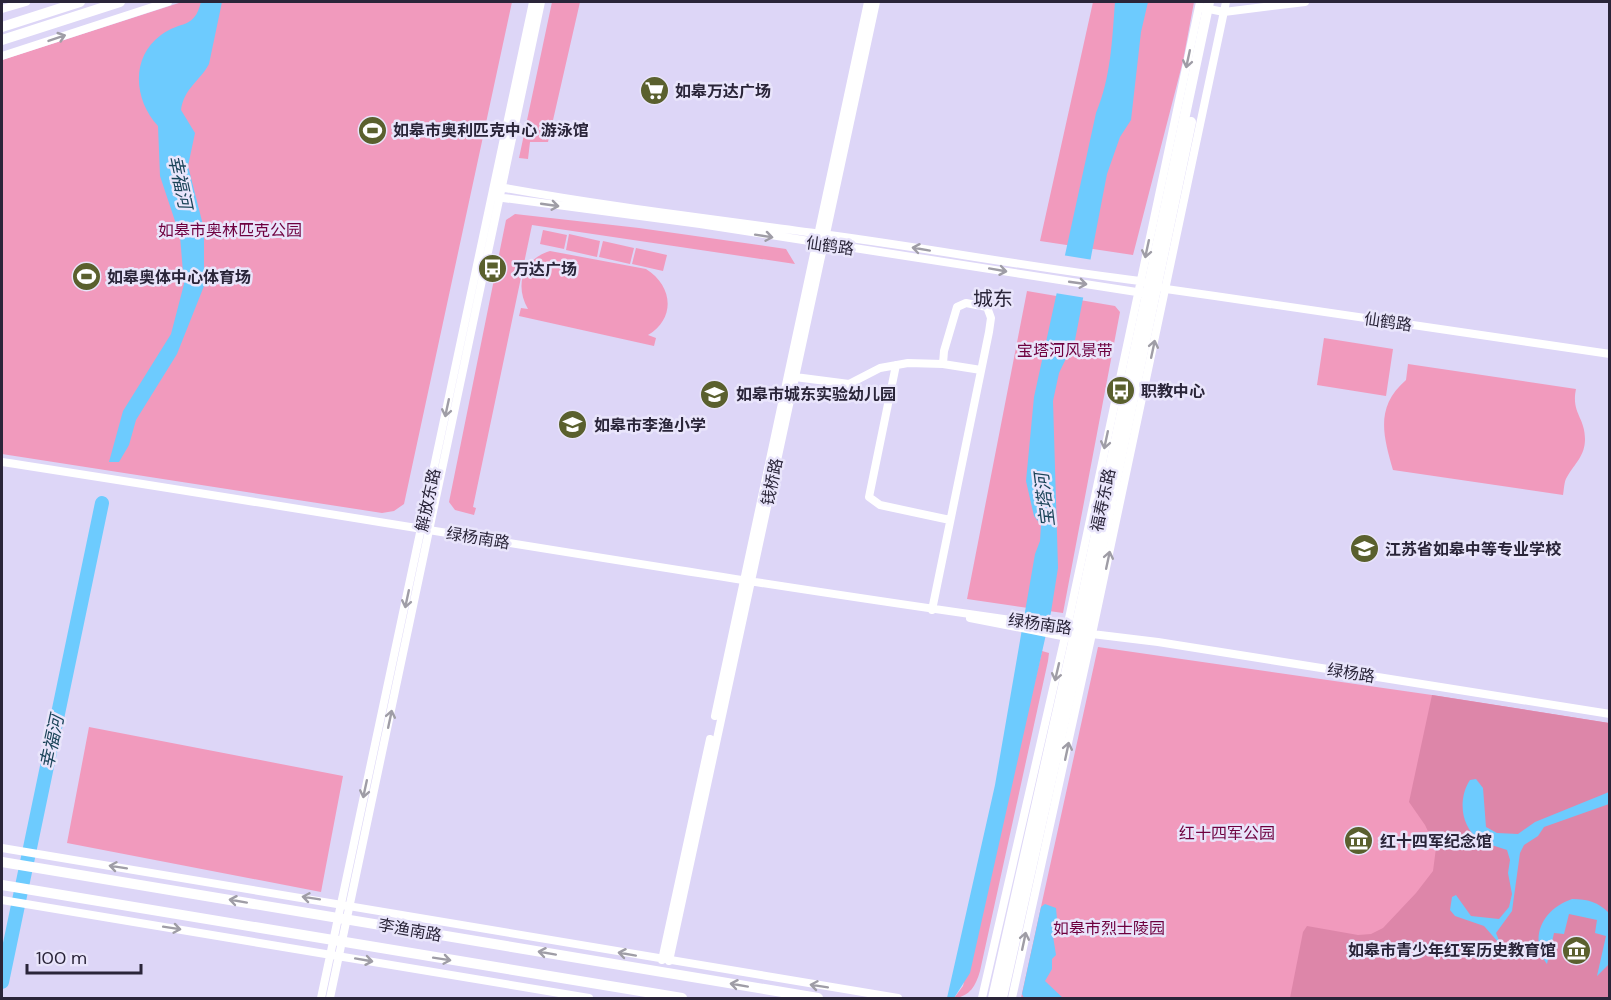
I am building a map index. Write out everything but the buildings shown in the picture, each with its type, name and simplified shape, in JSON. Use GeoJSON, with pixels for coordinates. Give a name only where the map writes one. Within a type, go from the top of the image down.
{"type":"FeatureCollection","features":[{"type":"Feature","properties":{"kind":"main road"},"geometry":{"type":"LineString","coordinates":[[2,27],[80,2]]}},
{"type":"Feature","properties":{"kind":"main road"},"geometry":{"type":"LineString","coordinates":[[2,40],[120,2]]}},
{"type":"Feature","properties":{"kind":"main road","name":"福寿东路"},"geometry":{"type":"LineString","coordinates":[[993,999],[1151,288],[1210,6]]}},
{"type":"Feature","properties":{"kind":"main road","name":"福寿东路"},"geometry":{"type":"LineString","coordinates":[[1002,999],[1075,634]]}},
{"type":"Feature","properties":{"kind":"main road","name":"李渔南路"},"geometry":{"type":"LineString","coordinates":[[2,862],[818,999]]}},
{"type":"Feature","properties":{"kind":"main road","name":"李渔南路"},"geometry":{"type":"LineString","coordinates":[[2,885],[682,999]]}},
{"type":"Feature","properties":{"kind":"street"},"geometry":{"type":"LineString","coordinates":[[2,9],[26,2]]}},
{"type":"Feature","properties":{"kind":"street"},"geometry":{"type":"LineString","coordinates":[[2,56],[168,2]]}},
{"type":"Feature","properties":{"kind":"street","name":"解放东路"},"geometry":{"type":"LineString","coordinates":[[342,919],[350,905],[496,197],[533,2]]}},
{"type":"Feature","properties":{"kind":"street","name":"解放东路"},"geometry":{"type":"LineString","coordinates":[[498,187],[541,2]]}},
{"type":"Feature","properties":{"kind":"street","name":"钱桥路"},"geometry":{"type":"LineString","coordinates":[[823,234],[868,2]]}},
{"type":"Feature","properties":{"kind":"street","name":"钱桥路"},"geometry":{"type":"LineString","coordinates":[[665,961],[820,244],[876,2]]}},
{"type":"Feature","properties":{"kind":"street"},"geometry":{"type":"LineString","coordinates":[[1210,6],[1226,2]]}},
{"type":"Feature","properties":{"kind":"street"},"geometry":{"type":"LineString","coordinates":[[1210,6],[1305,2]]}},
{"type":"Feature","properties":{"kind":"street"},"geometry":{"type":"LineString","coordinates":[[982,999],[1075,634],[1210,6]]}},
{"type":"Feature","properties":{"kind":"street","name":"仙鹤路"},"geometry":{"type":"LineString","coordinates":[[498,187],[678,216],[823,234],[1119,278],[1151,288]]}},
{"type":"Feature","properties":{"kind":"street","name":"仙鹤路"},"geometry":{"type":"LineString","coordinates":[[496,197],[700,224],[1039,277],[1118,288],[1151,288],[1610,354]]}},
{"type":"Feature","properties":{"kind":"street","name":"钱桥路"},"geometry":{"type":"LineString","coordinates":[[747,581],[795,377],[820,244]]}},
{"type":"Feature","properties":{"kind":"street"},"geometry":{"type":"LineString","coordinates":[[932,610],[991,318],[987,307],[977,303],[966,303],[957,307],[943,364]]}},
{"type":"Feature","properties":{"kind":"street"},"geometry":{"type":"LineString","coordinates":[[896,364],[869,497],[880,505],[950,520]]}},
{"type":"Feature","properties":{"kind":"street"},"geometry":{"type":"LineString","coordinates":[[795,377],[849,384],[868,373],[896,364],[943,364],[981,370]]}},
{"type":"Feature","properties":{"kind":"street","name":"绿杨南路"},"geometry":{"type":"LineString","coordinates":[[2,462],[1075,634]]}},
{"type":"Feature","properties":{"kind":"street","name":"解放东路"},"geometry":{"type":"LineString","coordinates":[[330,999],[339,956],[338,941],[342,919],[340,903],[426,530]]}},
{"type":"Feature","properties":{"kind":"street","name":"绿杨南路"},"geometry":{"type":"LineString","coordinates":[[993,621],[1058,626],[1075,634]]}},
{"type":"Feature","properties":{"kind":"street"},"geometry":{"type":"LineString","coordinates":[[1012,999],[1075,634]]}},
{"type":"Feature","properties":{"kind":"street","name":"绿杨路"},"geometry":{"type":"LineString","coordinates":[[1075,634],[1158,642],[1610,714]]}},
{"type":"Feature","properties":{"kind":"street"},"geometry":{"type":"LineString","coordinates":[[2,848],[340,903],[665,961],[898,999]]}},
{"type":"Feature","properties":{"kind":"street"},"geometry":{"type":"LineString","coordinates":[[2,900],[589,999]]}},
{"type":"Feature","properties":{"kind":"street","name":"解放东路"},"geometry":{"type":"LineString","coordinates":[[321,999],[330,954],[338,941]]}},
{"type":"Feature","properties":{"kind":"green space","name":"如皋市奥林匹克公园"},"geometry":{"type":"Polygon","coordinates":[[[182,2],[512,2],[404,504],[394,511],[382,513],[2,454],[2,60],[182,2]]]}},
{"type":"Feature","properties":{"kind":"green space"},"geometry":{"type":"Polygon","coordinates":[[[552,2],[580,2],[548,142],[530,142],[528,159],[519,158],[552,2]]]}},
{"type":"Feature","properties":{"kind":"green space"},"geometry":{"type":"Polygon","coordinates":[[[1093,2],[1194,2],[1183,61],[1133,255],[1040,241],[1093,2]]]}},
{"type":"Feature","properties":{"kind":"green space"},"geometry":{"type":"Polygon","coordinates":[[[515,214],[639,228],[786,249],[795,264],[532,225],[473,507],[476,508],[474,515],[455,510],[449,502],[506,220],[515,214]]]}},
{"type":"Feature","properties":{"kind":"green space"},"geometry":{"type":"Polygon","coordinates":[[[543,230],[567,235],[564,249],[540,244],[543,230]]]}},
{"type":"Feature","properties":{"kind":"green space"},"geometry":{"type":"Polygon","coordinates":[[[569,234],[600,241],[597,257],[566,250],[569,234]]]}},
{"type":"Feature","properties":{"kind":"green space"},"geometry":{"type":"Polygon","coordinates":[[[603,241],[634,248],[630,264],[599,257],[603,241]]]}},
{"type":"Feature","properties":{"kind":"green space"},"geometry":{"type":"Polygon","coordinates":[[[636,248],[667,255],[663,271],[632,264],[636,248]]]}},
{"type":"Feature","properties":{"kind":"green space"},"geometry":{"type":"Polygon","coordinates":[[[550,251],[646,269],[655,276],[662,284],[668,302],[663,320],[648,335],[656,338],[654,346],[519,316],[521,308],[528,309],[522,291],[522,282],[527,267],[533,260],[550,251]]]}},
{"type":"Feature","properties":{"kind":"green space","name":"宝塔河风景带"},"geometry":{"type":"Polygon","coordinates":[[[1027,291],[1115,306],[1120,312],[1063,613],[967,599],[1027,291]]]}},
{"type":"Feature","properties":{"kind":"green space"},"geometry":{"type":"Polygon","coordinates":[[[1324,338],[1393,349],[1386,396],[1317,385],[1324,338]]]}},
{"type":"Feature","properties":{"kind":"green space"},"geometry":{"type":"Polygon","coordinates":[[[1408,364],[1576,389],[1575,404],[1583,425],[1585,445],[1566,479],[1563,495],[1393,470],[1386,445],[1384,422],[1389,401],[1406,380],[1408,364]]]}},
{"type":"Feature","properties":{"kind":"green space","name":"红十四军公园"},"geometry":{"type":"Polygon","coordinates":[[[1098,647],[1609,723],[1609,998],[1021,998],[1098,647]]]}},
{"type":"Feature","properties":{"kind":"green space"},"geometry":{"type":"Polygon","coordinates":[[[1042,651],[1049,653],[1048,661],[980,971],[972,989],[954,998],[963,986],[1042,651]]]}},
{"type":"Feature","properties":{"kind":"green space"},"geometry":{"type":"Polygon","coordinates":[[[89,727],[343,776],[321,892],[67,843],[89,727]]]}},
{"type":"Feature","properties":{"kind":"shaded area"},"geometry":{"type":"Polygon","coordinates":[[[1432,695],[1609,723],[1609,998],[1290,998],[1303,932],[1307,926],[1358,935],[1371,934],[1383,928],[1433,871],[1436,848],[1425,825],[1409,802],[1432,695]]]}},
{"type":"Feature","properties":{"kind":"water"},"geometry":{"type":"Polygon","coordinates":[[[201,2],[222,2],[209,64],[185,96],[181,110],[195,133],[188,166],[204,229],[204,286],[177,354],[136,420],[129,445],[119,462],[109,462],[123,411],[171,334],[184,284],[180,236],[160,176],[158,126],[150,116],[140,92],[140,67],[151,44],[168,30],[191,21],[201,2]]]}},
{"type":"Feature","properties":{"kind":"water","name":"宝塔河"},"geometry":{"type":"Polygon","coordinates":[[[1115,2],[1148,2],[1141,32],[1131,120],[1120,137],[1107,174],[1075,340],[1059,373],[1053,401],[1058,568],[1051,612],[970,973],[954,998],[947,998],[995,785],[1035,554],[1040,541],[1041,525],[1034,516],[1026,481],[1034,397],[1096,113],[1108,72],[1115,2]]]}},
{"type":"Feature","properties":{"kind":"water"},"geometry":{"type":"Polygon","coordinates":[[[1476,779],[1483,788],[1486,827],[1497,833],[1518,834],[1535,822],[1609,792],[1609,804],[1544,827],[1538,836],[1524,845],[1520,853],[1512,911],[1496,933],[1500,943],[1508,947],[1528,944],[1526,947],[1506,951],[1484,926],[1455,916],[1450,910],[1452,897],[1456,895],[1471,916],[1499,919],[1509,907],[1512,894],[1508,873],[1510,860],[1507,850],[1480,840],[1468,828],[1465,820],[1463,803],[1466,787],[1470,780],[1476,779]]]}},
{"type":"Feature","properties":{"kind":"water"},"geometry":{"type":"Polygon","coordinates":[[[1572,899],[1592,902],[1609,913],[1609,964],[1597,976],[1606,936],[1595,933],[1597,920],[1569,914],[1564,934],[1554,933],[1547,964],[1541,954],[1539,934],[1541,925],[1553,910],[1572,899]]]}},
{"type":"Feature","properties":{"kind":"water"},"geometry":{"type":"Polygon","coordinates":[[[1045,904],[1056,908],[1058,930],[1053,936],[1056,955],[1052,959],[1052,969],[1045,981],[1063,998],[1024,998],[1022,994],[1041,907],[1045,904]]]}},
{"type":"Feature","properties":{"kind":"pier"},"geometry":{"type":"Polygon","coordinates":[[[1062,255],[1093,260],[1086,298],[1055,293],[1062,255]]]}},
{"type":"Feature","properties":{"kind":"waterway","name":"幸福河"},"geometry":{"type":"LineString","coordinates":[[2,982],[102,503]]}},
{"type":"Feature","properties":{"kind":"place","name":"如皋万达广场"},"geometry":{"type":"Point","coordinates":[654,91]}},
{"type":"Feature","properties":{"kind":"place","name":"如皋市奥利匹克中心 游泳馆"},"geometry":{"type":"Point","coordinates":[372,130]}},
{"type":"Feature","properties":{"kind":"place","name":"万达广场"},"geometry":{"type":"Point","coordinates":[492,269]}},
{"type":"Feature","properties":{"kind":"place","name":"如皋奥体中心体育场"},"geometry":{"type":"Point","coordinates":[86,277]}},
{"type":"Feature","properties":{"kind":"place","name":"职教中心"},"geometry":{"type":"Point","coordinates":[1120,391]}},
{"type":"Feature","properties":{"kind":"place","name":"如皋市城东实验幼儿园"},"geometry":{"type":"Point","coordinates":[715,394]}},
{"type":"Feature","properties":{"kind":"place","name":"如皋市李渔小学"},"geometry":{"type":"Point","coordinates":[573,425]}},
{"type":"Feature","properties":{"kind":"place","name":"江苏省如皋中等专业学校"},"geometry":{"type":"Point","coordinates":[1364,549]}},
{"type":"Feature","properties":{"kind":"place","name":"红十四军纪念馆"},"geometry":{"type":"Point","coordinates":[1359,841]}},
{"type":"Feature","properties":{"kind":"place","name":"如皋市青少年红军历史教育馆"},"geometry":{"type":"Point","coordinates":[1577,950]}},
{"type":"Feature","properties":{"kind":"district","name":"城东"},"geometry":{"type":"Point","coordinates":[993,299]}},
{"type":"Feature","properties":{"kind":"park label","name":"如皋市烈士陵园"},"geometry":{"type":"Point","coordinates":[1109,928]}}]}
